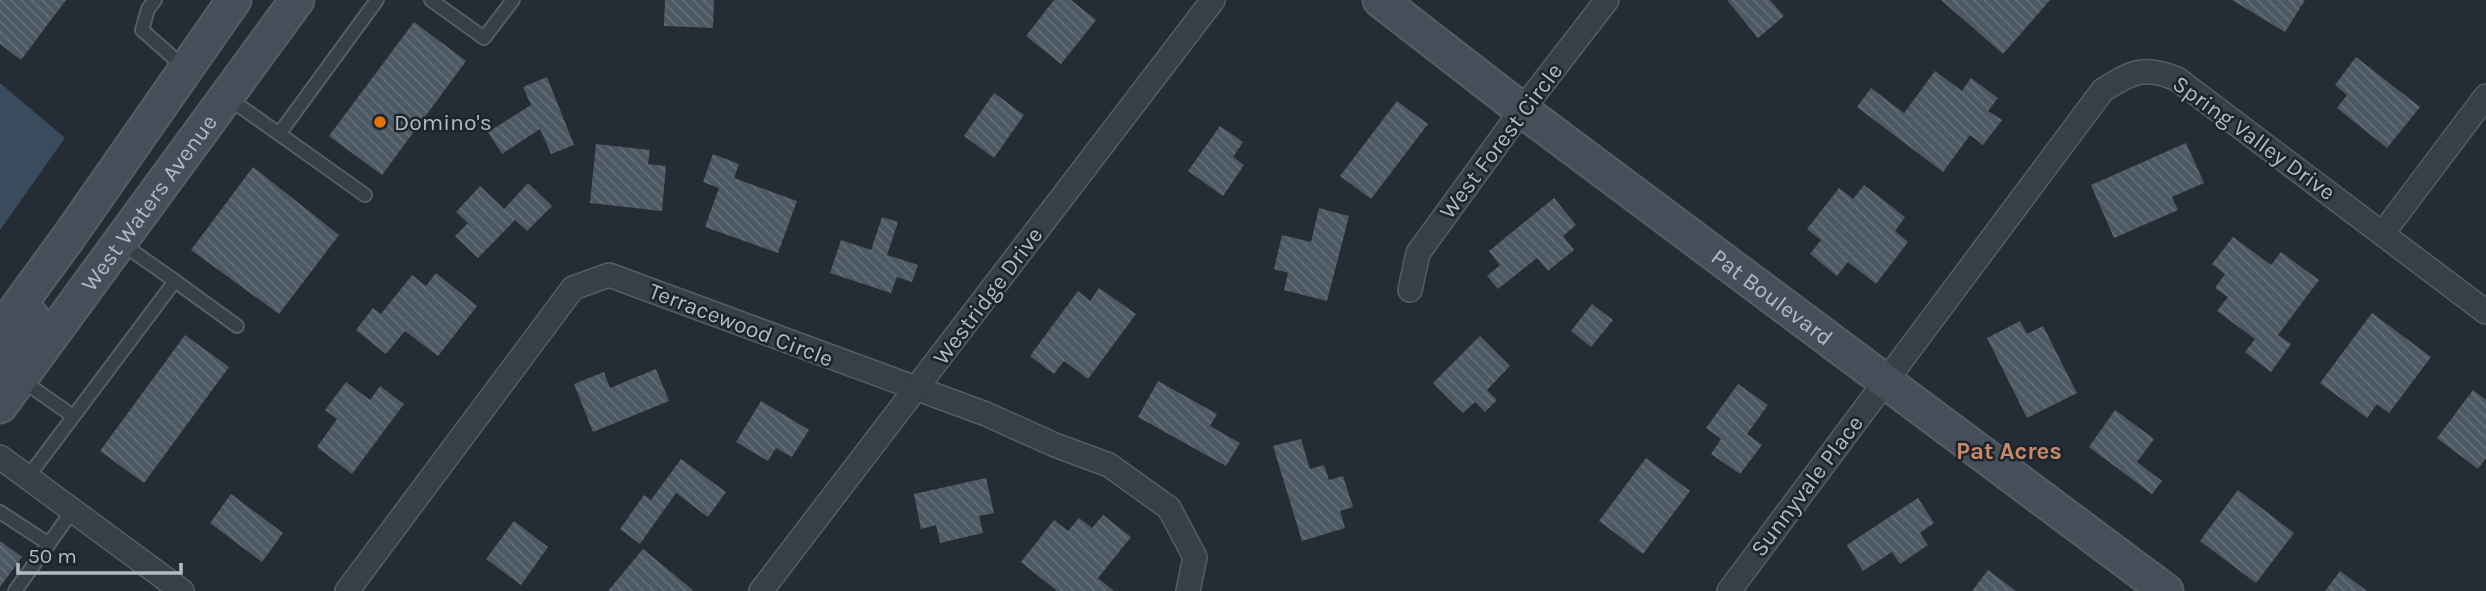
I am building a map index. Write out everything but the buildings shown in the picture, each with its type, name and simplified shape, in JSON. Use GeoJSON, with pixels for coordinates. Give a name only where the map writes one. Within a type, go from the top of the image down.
{"type":"FeatureCollection","features":[{"type":"Feature","properties":{"kind":"main road","name":"West Waters Avenue"},"geometry":{"type":"LineString","coordinates":[[0,331],[234,0]]}},
{"type":"Feature","properties":{"kind":"main road","name":"West Waters Avenue"},"geometry":{"type":"LineString","coordinates":[[0,406],[10,370],[120,243],[297,0]]}},
{"type":"Feature","properties":{"kind":"main road","name":"Pat Boulevard"},"geometry":{"type":"LineString","coordinates":[[1380,0],[1522,110],[2166,591]]}},
{"type":"Feature","properties":{"kind":"main road"},"geometry":{"type":"LineString","coordinates":[[185,68],[227,97]]}},
{"type":"Feature","properties":{"kind":"main road"},"geometry":{"type":"LineString","coordinates":[[10,370],[68,268],[68,238]]}},
{"type":"Feature","properties":{"kind":"street","name":"Westridge Drive"},"geometry":{"type":"LineString","coordinates":[[761,591],[1213,0]]}},
{"type":"Feature","properties":{"kind":"street","name":"West Forest Circle"},"geometry":{"type":"LineString","coordinates":[[1410,290],[1418,253],[1522,110],[1607,0]]}},
{"type":"Feature","properties":{"kind":"street","name":"Spring Valley Drive"},"geometry":{"type":"LineString","coordinates":[[1886,382],[2104,90],[2131,72],[2157,71],[2177,79],[2486,312]]}},
{"type":"Feature","properties":{"kind":"street"},"geometry":{"type":"LineString","coordinates":[[2383,233],[2486,96]]}},
{"type":"Feature","properties":{"kind":"street","name":"Terracewood Circle"},"geometry":{"type":"LineString","coordinates":[[347,591],[573,288],[608,275],[985,415],[1109,465],[1169,508],[1195,557],[1188,591]]}},
{"type":"Feature","properties":{"kind":"street","name":"Sunnyvale Place"},"geometry":{"type":"LineString","coordinates":[[1729,591],[1886,382]]}},
{"type":"Feature","properties":{"kind":"street"},"geometry":{"type":"LineString","coordinates":[[0,457],[182,591]]}},
{"type":"Feature","properties":{"kind":"lane"},"geometry":{"type":"LineString","coordinates":[[155,0],[148,9],[142,30],[185,68]]}},
{"type":"Feature","properties":{"kind":"lane"},"geometry":{"type":"LineString","coordinates":[[279,134],[377,0]]}},
{"type":"Feature","properties":{"kind":"lane"},"geometry":{"type":"LineString","coordinates":[[430,0],[484,38],[513,0]]}},
{"type":"Feature","properties":{"kind":"lane"},"geometry":{"type":"LineString","coordinates":[[227,97],[365,195]]}},
{"type":"Feature","properties":{"kind":"lane"},"geometry":{"type":"LineString","coordinates":[[120,243],[237,326]]}},
{"type":"Feature","properties":{"kind":"lane"},"geometry":{"type":"LineString","coordinates":[[28,477],[175,281]]}},
{"type":"Feature","properties":{"kind":"lane"},"geometry":{"type":"LineString","coordinates":[[10,370],[73,416]]}},
{"type":"Feature","properties":{"kind":"lane"},"geometry":{"type":"LineString","coordinates":[[15,591],[73,510]]}},
{"type":"Feature","properties":{"kind":"lane"},"geometry":{"type":"LineString","coordinates":[[0,512],[49,544]]}},
{"type":"Feature","properties":{"kind":"water"},"geometry":{"type":"Polygon","coordinates":[[[0,83],[65,138],[0,230],[0,83]]]}},
{"type":"Feature","properties":{"kind":"place","name":"Domino's"},"geometry":{"type":"Point","coordinates":[380,122]}},
{"type":"Feature","properties":{"kind":"district","name":"Pat Acres"},"geometry":{"type":"Point","coordinates":[2009,451]}}]}
